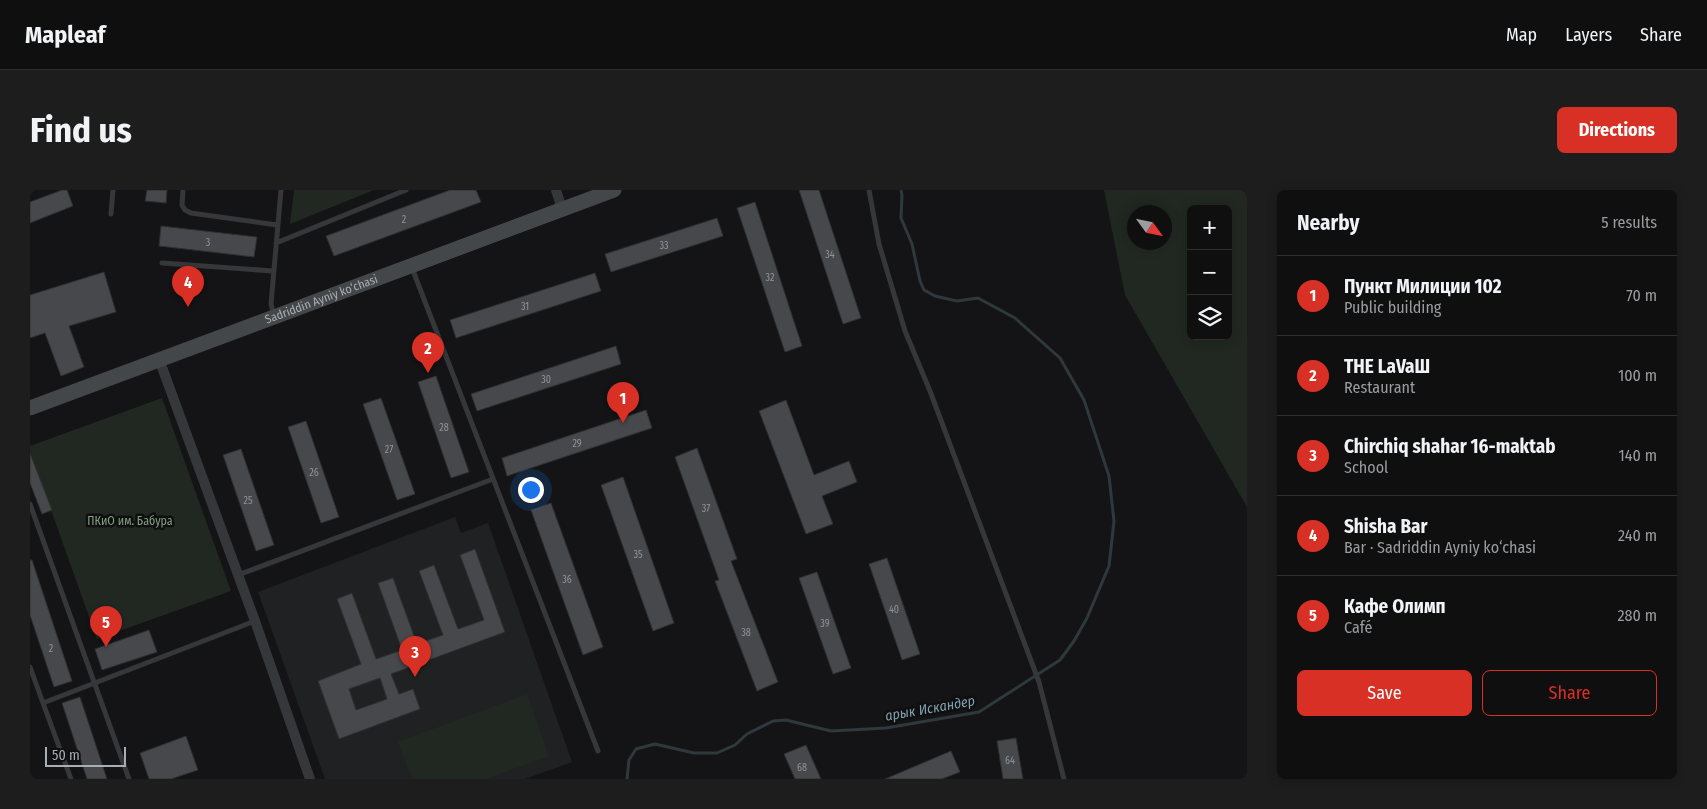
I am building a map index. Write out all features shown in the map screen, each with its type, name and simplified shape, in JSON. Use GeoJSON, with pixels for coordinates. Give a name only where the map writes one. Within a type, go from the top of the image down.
{"type":"FeatureCollection","features":[{"type":"Feature","properties":{"kind":"street"},"geometry":{"type":"LineString","coordinates":[[556,190],[562,209]]}},
{"type":"Feature","properties":{"kind":"street","name":"Sadriddin Ayniy ko‘chasi"},"geometry":{"type":"LineString","coordinates":[[30,408],[614,190]]}},
{"type":"Feature","properties":{"kind":"street"},"geometry":{"type":"LineString","coordinates":[[159,359],[255,621],[310,779]]}},
{"type":"Feature","properties":{"kind":"lane"},"geometry":{"type":"LineString","coordinates":[[111,214],[113,190]]}},
{"type":"Feature","properties":{"kind":"lane"},"geometry":{"type":"LineString","coordinates":[[183,190],[182,206],[185,210],[277,225]]}},
{"type":"Feature","properties":{"kind":"lane"},"geometry":{"type":"LineString","coordinates":[[274,316],[271,304],[281,190]]}},
{"type":"Feature","properties":{"kind":"lane"},"geometry":{"type":"LineString","coordinates":[[276,243],[406,190]]}},
{"type":"Feature","properties":{"kind":"lane"},"geometry":{"type":"LineString","coordinates":[[869,190],[879,244],[906,331],[934,400],[1039,682],[1064,779]]}},
{"type":"Feature","properties":{"kind":"lane"},"geometry":{"type":"LineString","coordinates":[[162,263],[273,272]]}},
{"type":"Feature","properties":{"kind":"lane"},"geometry":{"type":"LineString","coordinates":[[411,266],[598,751]]}},
{"type":"Feature","properties":{"kind":"lane"},"geometry":{"type":"LineString","coordinates":[[238,574],[493,479]]}},
{"type":"Feature","properties":{"kind":"lane"},"geometry":{"type":"LineString","coordinates":[[30,504],[130,779]]}},
{"type":"Feature","properties":{"kind":"lane"},"geometry":{"type":"LineString","coordinates":[[43,703],[255,621]]}},
{"type":"Feature","properties":{"kind":"lane"},"geometry":{"type":"LineString","coordinates":[[30,667],[71,779]]}},
{"type":"Feature","properties":{"kind":"shaded area"},"geometry":{"type":"Polygon","coordinates":[[[455,517],[461,533],[488,523],[572,762],[525,779],[325,779],[258,592],[455,517]]]}},
{"type":"Feature","properties":{"kind":"green space"},"geometry":{"type":"Polygon","coordinates":[[[294,190],[374,190],[290,224],[294,190]]]}},
{"type":"Feature","properties":{"kind":"green space"},"geometry":{"type":"Polygon","coordinates":[[[1104,190],[1247,190],[1247,507],[1125,295],[1104,190]]]}},
{"type":"Feature","properties":{"kind":"green space","name":"ПКиО им. Бабура"},"geometry":{"type":"Polygon","coordinates":[[[162,398],[231,591],[97,639],[30,451],[30,446],[162,398]]]}},
{"type":"Feature","properties":{"kind":"green space"},"geometry":{"type":"Polygon","coordinates":[[[527,694],[549,756],[486,779],[412,779],[398,742],[527,694]]]}},
{"type":"Feature","properties":{"kind":"building"},"geometry":{"type":"Polygon","coordinates":[[[62,190],[67,190],[73,206],[30,223],[30,202],[62,190]]]}},
{"type":"Feature","properties":{"kind":"building"},"geometry":{"type":"Polygon","coordinates":[[[147,190],[167,190],[166,203],[145,201],[147,190]]]}},
{"type":"Feature","properties":{"kind":"building"},"geometry":{"type":"Polygon","coordinates":[[[450,190],[476,190],[481,202],[334,256],[326,236],[450,190]]]}},
{"type":"Feature","properties":{"kind":"building"},"geometry":{"type":"Polygon","coordinates":[[[799,190],[819,190],[861,318],[843,324],[799,190]]]}},
{"type":"Feature","properties":{"kind":"building"},"geometry":{"type":"Polygon","coordinates":[[[755,202],[802,346],[785,352],[737,208],[755,202]]]}},
{"type":"Feature","properties":{"kind":"building"},"geometry":{"type":"Polygon","coordinates":[[[717,218],[723,236],[611,272],[605,254],[717,218]]]}},
{"type":"Feature","properties":{"kind":"building"},"geometry":{"type":"Polygon","coordinates":[[[161,226],[257,237],[254,257],[159,246],[161,226]]]}},
{"type":"Feature","properties":{"kind":"building"},"geometry":{"type":"Polygon","coordinates":[[[104,272],[116,312],[69,326],[84,367],[61,376],[45,333],[30,338],[30,295],[104,272]]]}},
{"type":"Feature","properties":{"kind":"building"},"geometry":{"type":"Polygon","coordinates":[[[595,273],[601,291],[456,338],[450,320],[595,273]]]}},
{"type":"Feature","properties":{"kind":"building"},"geometry":{"type":"Polygon","coordinates":[[[616,346],[621,364],[477,411],[471,394],[616,346]]]}},
{"type":"Feature","properties":{"kind":"building"},"geometry":{"type":"Polygon","coordinates":[[[436,376],[469,472],[451,478],[418,382],[436,376]]]}},
{"type":"Feature","properties":{"kind":"building"},"geometry":{"type":"Polygon","coordinates":[[[381,398],[415,494],[397,500],[363,404],[381,398]]]}},
{"type":"Feature","properties":{"kind":"building"},"geometry":{"type":"Polygon","coordinates":[[[786,400],[814,475],[849,461],[857,482],[822,496],[833,524],[806,534],[759,411],[786,400]]]}},
{"type":"Feature","properties":{"kind":"building"},"geometry":{"type":"Polygon","coordinates":[[[646,410],[652,428],[507,476],[502,458],[646,410]]]}},
{"type":"Feature","properties":{"kind":"building"},"geometry":{"type":"Polygon","coordinates":[[[306,421],[339,517],[321,523],[288,427],[306,421]]]}},
{"type":"Feature","properties":{"kind":"building"},"geometry":{"type":"Polygon","coordinates":[[[697,448],[737,559],[731,561],[778,682],[757,691],[715,581],[719,580],[675,457],[697,448]]]}},
{"type":"Feature","properties":{"kind":"building"},"geometry":{"type":"Polygon","coordinates":[[[241,449],[274,545],[256,551],[223,455],[241,449]]]}},
{"type":"Feature","properties":{"kind":"building"},"geometry":{"type":"Polygon","coordinates":[[[30,453],[52,510],[42,514],[30,483],[30,453]]]}},
{"type":"Feature","properties":{"kind":"building"},"geometry":{"type":"Polygon","coordinates":[[[623,477],[674,623],[653,631],[601,485],[623,477]]]}},
{"type":"Feature","properties":{"kind":"building"},"geometry":{"type":"Polygon","coordinates":[[[551,503],[603,647],[583,655],[531,510],[551,503]]]}},
{"type":"Feature","properties":{"kind":"building"},"geometry":{"type":"Polygon","coordinates":[[[475,549],[505,632],[391,674],[399,694],[413,689],[420,709],[339,739],[318,681],[361,664],[337,599],[352,593],[376,659],[402,650],[378,583],[393,578],[417,644],[443,635],[419,571],[434,565],[458,629],[484,620],[460,555],[475,549]],[[380,678],[349,689],[356,710],[387,699],[380,678]]]}},
{"type":"Feature","properties":{"kind":"building"},"geometry":{"type":"Polygon","coordinates":[[[887,558],[920,654],[902,660],[869,564],[887,558]]]}},
{"type":"Feature","properties":{"kind":"building"},"geometry":{"type":"Polygon","coordinates":[[[30,560],[32,560],[72,681],[54,687],[30,615],[30,560]]]}},
{"type":"Feature","properties":{"kind":"building"},"geometry":{"type":"Polygon","coordinates":[[[817,572],[851,668],[833,674],[799,578],[817,572]]]}},
{"type":"Feature","properties":{"kind":"building"},"geometry":{"type":"Polygon","coordinates":[[[149,630],[157,652],[102,670],[95,649],[149,630]]]}},
{"type":"Feature","properties":{"kind":"building"},"geometry":{"type":"Polygon","coordinates":[[[80,697],[107,779],[87,779],[62,703],[80,697]]]}},
{"type":"Feature","properties":{"kind":"building"},"geometry":{"type":"Polygon","coordinates":[[[186,736],[198,770],[171,779],[149,779],[140,753],[186,736]]]}},
{"type":"Feature","properties":{"kind":"building"},"geometry":{"type":"Polygon","coordinates":[[[1016,738],[1023,779],[1003,779],[997,741],[1016,738]]]}},
{"type":"Feature","properties":{"kind":"building"},"geometry":{"type":"Polygon","coordinates":[[[806,745],[821,779],[795,779],[784,754],[806,745]]]}},
{"type":"Feature","properties":{"kind":"building"},"geometry":{"type":"Polygon","coordinates":[[[951,751],[960,772],[942,779],[885,779],[951,751]]]}},
{"type":"Feature","properties":{"kind":"waterway","name":"арык Искандер"},"geometry":{"type":"LineString","coordinates":[[627,779],[629,760],[636,749],[655,744],[694,753],[717,753],[735,745],[747,734],[773,721],[786,720],[831,731],[886,728],[979,712],[1060,660],[1074,641],[1087,618],[1109,566],[1114,521],[1109,476],[1084,400],[1060,358],[1015,318],[978,298],[957,301],[935,296],[924,290],[920,281],[912,244],[901,218],[901,190]]}},
{"type":"Feature","properties":{"kind":"place","name":"Shisha Bar"},"geometry":{"type":"Point","coordinates":[188,307]}},
{"type":"Feature","properties":{"kind":"place","name":"THE LaVaШ"},"geometry":{"type":"Point","coordinates":[428,373]}},
{"type":"Feature","properties":{"kind":"place","name":"Пункт Милиции 102"},"geometry":{"type":"Point","coordinates":[623,423]}},
{"type":"Feature","properties":{"kind":"place","name":"Кафе Олимп"},"geometry":{"type":"Point","coordinates":[106,647]}},
{"type":"Feature","properties":{"kind":"place","name":"Chirchiq shahar 16-maktab"},"geometry":{"type":"Point","coordinates":[415,677]}}]}
